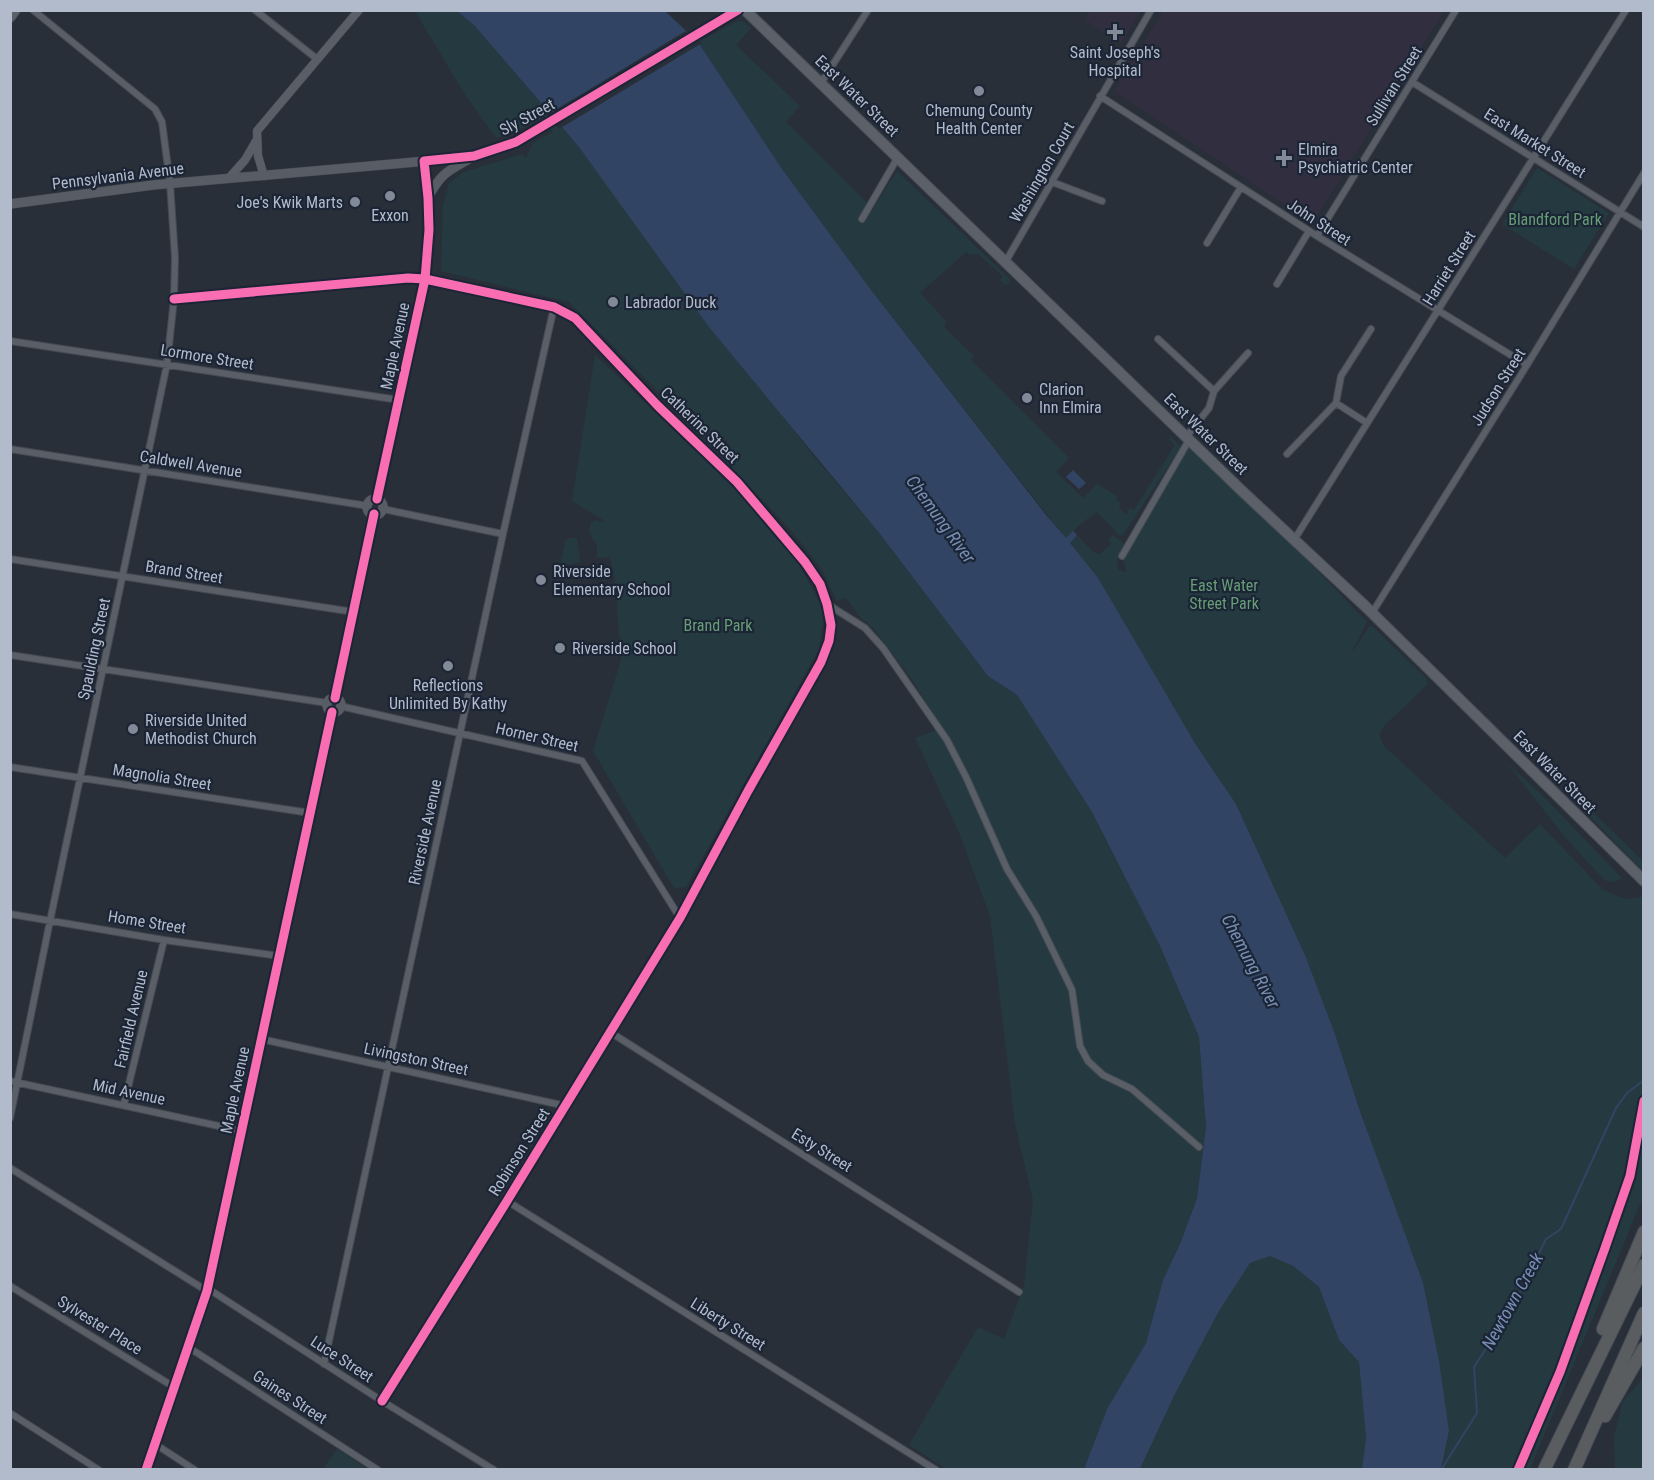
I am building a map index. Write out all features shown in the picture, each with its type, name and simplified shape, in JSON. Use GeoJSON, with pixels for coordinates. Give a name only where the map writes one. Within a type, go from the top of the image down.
{"type":"FeatureCollection","features":[{"type":"Feature","properties":{"kind":"highway"},"geometry":{"type":"LineString","coordinates":[[1544,1470],[1644,1232]]}},
{"type":"Feature","properties":{"kind":"highway"},"geometry":{"type":"LineString","coordinates":[[1563,1427],[1644,1265]]}},
{"type":"Feature","properties":{"kind":"highway"},"geometry":{"type":"LineString","coordinates":[[1576,1464],[1644,1313]]}},
{"type":"Feature","properties":{"kind":"highway"},"geometry":{"type":"LineString","coordinates":[[1576,1464],[1644,1348]]}},
{"type":"Feature","properties":{"kind":"main road"},"geometry":{"type":"LineString","coordinates":[[10,17],[15,10]]}},
{"type":"Feature","properties":{"kind":"main road","name":"Sly Street"},"geometry":{"type":"LineString","coordinates":[[264,176],[474,156],[516,142],[738,10]]}},
{"type":"Feature","properties":{"kind":"main road","name":"East Water Street"},"geometry":{"type":"LineString","coordinates":[[746,10],[1372,613],[1641,878]]}},
{"type":"Feature","properties":{"kind":"main road"},"geometry":{"type":"LineString","coordinates":[[428,198],[439,179],[448,170],[474,156]]}},
{"type":"Feature","properties":{"kind":"main road","name":"Maple Avenue"},"geometry":{"type":"LineString","coordinates":[[377,499],[425,279],[429,230],[424,161]]}},
{"type":"Feature","properties":{"kind":"main road","name":"Pennsylvania Avenue"},"geometry":{"type":"LineString","coordinates":[[10,204],[170,183],[264,176]]}},
{"type":"Feature","properties":{"kind":"main road"},"geometry":{"type":"LineString","coordinates":[[377,499],[381,502],[378,512],[370,512],[368,506],[371,500],[377,499]]}},
{"type":"Feature","properties":{"kind":"main road","name":"Maple Avenue"},"geometry":{"type":"LineString","coordinates":[[146,1470],[207,1289],[354,612],[378,512]]}},
{"type":"Feature","properties":{"kind":"street","name":"Spaulding Street"},"geometry":{"type":"LineString","coordinates":[[10,1118],[167,364],[174,299],[175,258],[170,183],[162,122],[155,109],[33,10]]}},
{"type":"Feature","properties":{"kind":"street"},"geometry":{"type":"LineString","coordinates":[[264,176],[256,141],[257,131],[359,10]]}},
{"type":"Feature","properties":{"kind":"street"},"geometry":{"type":"LineString","coordinates":[[821,83],[868,10]]}},
{"type":"Feature","properties":{"kind":"street","name":"Washington Court"},"geometry":{"type":"LineString","coordinates":[[1006,261],[1151,10]]}},
{"type":"Feature","properties":{"kind":"street","name":"Sullivan Street"},"geometry":{"type":"LineString","coordinates":[[1317,236],[1456,10]]}},
{"type":"Feature","properties":{"kind":"street","name":"Harriet Street"},"geometry":{"type":"LineString","coordinates":[[1294,540],[1626,10]]}},
{"type":"Feature","properties":{"kind":"street"},"geometry":{"type":"LineString","coordinates":[[258,11],[317,60]]}},
{"type":"Feature","properties":{"kind":"street","name":"East Market Street"},"geometry":{"type":"LineString","coordinates":[[1412,82],[1644,227]]}},
{"type":"Feature","properties":{"kind":"street","name":"John Street"},"geometry":{"type":"LineString","coordinates":[[1100,96],[1437,312],[1527,365]]}},
{"type":"Feature","properties":{"kind":"street"},"geometry":{"type":"LineString","coordinates":[[229,178],[245,160],[256,141]]}},
{"type":"Feature","properties":{"kind":"street"},"geometry":{"type":"LineString","coordinates":[[862,219],[898,157]]}},
{"type":"Feature","properties":{"kind":"street","name":"Judson Street"},"geometry":{"type":"LineString","coordinates":[[1372,613],[1644,173]]}},
{"type":"Feature","properties":{"kind":"street"},"geometry":{"type":"LineString","coordinates":[[1052,182],[1102,201]]}},
{"type":"Feature","properties":{"kind":"street"},"geometry":{"type":"LineString","coordinates":[[1207,243],[1241,187]]}},
{"type":"Feature","properties":{"kind":"street"},"geometry":{"type":"LineString","coordinates":[[1277,284],[1309,231]]}},
{"type":"Feature","properties":{"kind":"street","name":"Catherine Street"},"geometry":{"type":"LineString","coordinates":[[174,299],[408,278],[425,279],[555,307],[575,318],[658,406],[737,482],[788,540],[820,584],[831,625],[829,640],[821,662],[680,918]]}},
{"type":"Feature","properties":{"kind":"street","name":"Riverside Avenue"},"geometry":{"type":"LineString","coordinates":[[324,1364],[503,534],[555,307]]}},
{"type":"Feature","properties":{"kind":"street"},"geometry":{"type":"LineString","coordinates":[[1287,454],[1336,403],[1341,376],[1371,329]]}},
{"type":"Feature","properties":{"kind":"street"},"geometry":{"type":"LineString","coordinates":[[1158,339],[1214,391]]}},
{"type":"Feature","properties":{"kind":"street","name":"Lormore Street"},"geometry":{"type":"LineString","coordinates":[[10,340],[399,400]]}},
{"type":"Feature","properties":{"kind":"street"},"geometry":{"type":"LineString","coordinates":[[1122,556],[1188,437],[1209,408],[1214,391],[1248,352]]}},
{"type":"Feature","properties":{"kind":"street"},"geometry":{"type":"LineString","coordinates":[[1336,403],[1367,423]]}},
{"type":"Feature","properties":{"kind":"street","name":"Caldwell Avenue"},"geometry":{"type":"LineString","coordinates":[[10,449],[368,506]]}},
{"type":"Feature","properties":{"kind":"street"},"geometry":{"type":"LineString","coordinates":[[378,512],[503,534]]}},
{"type":"Feature","properties":{"kind":"street","name":"Brand Street"},"geometry":{"type":"LineString","coordinates":[[10,559],[354,612]]}},
{"type":"Feature","properties":{"kind":"street"},"geometry":{"type":"LineString","coordinates":[[827,604],[865,628],[883,648],[947,740],[1007,869],[1036,916],[1072,990],[1080,1046],[1088,1061],[1103,1075],[1132,1089],[1198,1147]]}},
{"type":"Feature","properties":{"kind":"street","name":"Horner Street"},"geometry":{"type":"LineString","coordinates":[[10,655],[334,705],[582,761],[680,918]]}},
{"type":"Feature","properties":{"kind":"street","name":"Magnolia Street"},"geometry":{"type":"LineString","coordinates":[[10,767],[310,813]]}},
{"type":"Feature","properties":{"kind":"street","name":"Home Street"},"geometry":{"type":"LineString","coordinates":[[10,914],[164,940],[279,956]]}},
{"type":"Feature","properties":{"kind":"street","name":"Robinson Street"},"geometry":{"type":"LineString","coordinates":[[382,1401],[680,918]]}},
{"type":"Feature","properties":{"kind":"street","name":"Fairfield Avenue"},"geometry":{"type":"LineString","coordinates":[[124,1104],[164,940]]}},
{"type":"Feature","properties":{"kind":"street","name":"Esty Street"},"geometry":{"type":"LineString","coordinates":[[610,1032],[1019,1292]]}},
{"type":"Feature","properties":{"kind":"street","name":"Livingston Street"},"geometry":{"type":"LineString","coordinates":[[261,1039],[566,1106]]}},
{"type":"Feature","properties":{"kind":"street","name":"Mid Avenue"},"geometry":{"type":"LineString","coordinates":[[10,1081],[242,1131]]}},
{"type":"Feature","properties":{"kind":"street","name":"Luce Street"},"geometry":{"type":"LineString","coordinates":[[10,1168],[494,1470]]}},
{"type":"Feature","properties":{"kind":"street","name":"Liberty Street"},"geometry":{"type":"LineString","coordinates":[[507,1201],[936,1470]]}},
{"type":"Feature","properties":{"kind":"street","name":"Sylvester Place"},"geometry":{"type":"LineString","coordinates":[[10,1286],[174,1388]]}},
{"type":"Feature","properties":{"kind":"street","name":"Gaines Street"},"geometry":{"type":"LineString","coordinates":[[188,1347],[378,1470]]}},
{"type":"Feature","properties":{"kind":"street"},"geometry":{"type":"LineString","coordinates":[[10,1413],[99,1470]]}},
{"type":"Feature","properties":{"kind":"street"},"geometry":{"type":"LineString","coordinates":[[155,1444],[195,1470]]}},
{"type":"Feature","properties":{"kind":"shaded area","name":"Saint Joseph's Hospital"},"geometry":{"type":"Polygon","coordinates":[[[1091,10],[1141,11],[1121,43],[1085,20],[1091,10]]]}},
{"type":"Feature","properties":{"kind":"shaded area","name":"Elmira Psychiatric Center"},"geometry":{"type":"Polygon","coordinates":[[[1163,11],[1444,11],[1313,223],[1114,91],[1163,11]]]}},
{"type":"Feature","properties":{"kind":"green space"},"geometry":{"type":"Polygon","coordinates":[[[415,11],[457,11],[474,25],[579,147],[812,454],[880,534],[988,676],[1017,695],[1092,812],[1160,946],[1199,1037],[1206,1127],[1197,1197],[1180,1244],[1163,1280],[1146,1343],[1107,1409],[1084,1469],[952,1469],[945,1468],[909,1445],[978,1327],[1004,1339],[1024,1286],[1033,1200],[1015,1124],[990,916],[958,830],[915,738],[942,728],[911,678],[874,629],[860,617],[846,598],[837,601],[822,569],[789,528],[732,467],[730,445],[718,432],[705,438],[569,302],[441,271],[443,206],[449,183],[464,172],[522,154],[526,158],[533,143],[553,132],[544,117],[518,130],[502,133],[496,138],[464,93],[415,11]]]}},
{"type":"Feature","properties":{"kind":"green space"},"geometry":{"type":"Polygon","coordinates":[[[738,21],[744,22],[751,28],[736,45],[800,106],[786,122],[868,204],[860,217],[866,220],[897,171],[1010,279],[1005,285],[1000,280],[1003,276],[978,254],[971,255],[966,252],[920,293],[946,321],[944,327],[974,356],[971,360],[1069,458],[1056,472],[1083,498],[1097,484],[1118,497],[1116,500],[1121,502],[1119,508],[1126,515],[1130,508],[1134,510],[1175,445],[1169,439],[1171,437],[1181,447],[1123,535],[1120,536],[1097,512],[1079,525],[1066,539],[868,286],[782,169],[698,42],[738,21]]]}},
{"type":"Feature","properties":{"kind":"green space","name":"Blandford Park"},"geometry":{"type":"Polygon","coordinates":[[[1537,168],[1609,213],[1574,269],[1502,224],[1537,168]]]}},
{"type":"Feature","properties":{"kind":"green space","name":"Brand Park"},"geometry":{"type":"Polygon","coordinates":[[[595,355],[722,475],[790,549],[824,610],[819,649],[686,887],[674,888],[593,751],[621,660],[615,582],[610,556],[608,558],[597,557],[597,546],[589,532],[591,522],[596,520],[603,523],[603,520],[572,501],[595,355]]]}},
{"type":"Feature","properties":{"kind":"green space","name":"East Water Street Park"},"geometry":{"type":"Polygon","coordinates":[[[1190,439],[1367,622],[1350,656],[1369,627],[1372,626],[1426,678],[1428,684],[1384,726],[1379,735],[1384,746],[1505,858],[1540,824],[1602,889],[1624,899],[1643,897],[1643,1197],[1530,1469],[1441,1469],[1449,1431],[1431,1322],[1335,1034],[1305,955],[1236,804],[1196,745],[1070,542],[1077,535],[1093,552],[1100,554],[1111,544],[1108,540],[1113,535],[1125,545],[1117,559],[1118,569],[1127,571],[1122,556],[1190,439]]]}},
{"type":"Feature","properties":{"kind":"green space"},"geometry":{"type":"Polygon","coordinates":[[[577,538],[580,562],[567,565],[561,562],[565,541],[577,538]]]}},
{"type":"Feature","properties":{"kind":"green space"},"geometry":{"type":"Polygon","coordinates":[[[1507,763],[1541,794],[1622,878],[1614,882],[1604,880],[1564,836],[1507,763]]]}},
{"type":"Feature","properties":{"kind":"green space"},"geometry":{"type":"Polygon","coordinates":[[[1571,791],[1643,861],[1643,871],[1568,794],[1571,791]]]}},
{"type":"Feature","properties":{"kind":"green space"},"geometry":{"type":"Polygon","coordinates":[[[1270,1256],[1293,1266],[1319,1287],[1339,1340],[1359,1362],[1366,1438],[1362,1469],[1140,1470],[1175,1394],[1219,1311],[1250,1263],[1270,1256]]]}},
{"type":"Feature","properties":{"kind":"green space"},"geometry":{"type":"Polygon","coordinates":[[[1643,1378],[1643,1469],[1615,1469],[1614,1436],[1623,1401],[1643,1378]]]}},
{"type":"Feature","properties":{"kind":"green space"},"geometry":{"type":"Polygon","coordinates":[[[337,1449],[368,1469],[323,1469],[337,1449]]]}},
{"type":"Feature","properties":{"kind":"water","name":"Chemung River"},"geometry":{"type":"Polygon","coordinates":[[[457,11],[665,11],[698,42],[782,169],[868,286],[1046,515],[1066,538],[1073,531],[1077,535],[1070,543],[1098,578],[1196,745],[1236,804],[1305,955],[1423,1283],[1439,1361],[1449,1431],[1441,1469],[1362,1469],[1366,1438],[1359,1362],[1339,1340],[1319,1287],[1293,1266],[1270,1256],[1250,1263],[1219,1311],[1175,1394],[1140,1469],[1084,1469],[1107,1409],[1146,1343],[1163,1280],[1180,1244],[1197,1198],[1206,1127],[1199,1037],[1160,946],[1092,812],[1017,695],[988,676],[880,534],[709,327],[579,147],[474,25],[457,11]]]}},
{"type":"Feature","properties":{"kind":"water"},"geometry":{"type":"Polygon","coordinates":[[[1073,470],[1086,483],[1079,489],[1066,477],[1073,470]]]}},
{"type":"Feature","properties":{"kind":"pier"},"geometry":{"type":"Polygon","coordinates":[[[689,29],[702,43],[559,129],[547,115],[689,29]]]}},
{"type":"Feature","properties":{"kind":"waterway","name":"Newtown Creek"},"geometry":{"type":"LineString","coordinates":[[1441,1470],[1477,1413],[1474,1367],[1511,1310],[1546,1239],[1561,1229],[1616,1108],[1627,1093],[1644,1080]]}},
{"type":"Feature","properties":{"kind":"cycle path"},"geometry":{"type":"LineString","coordinates":[[377,499],[425,279],[429,230],[424,161],[474,156],[516,142],[738,10]]}},
{"type":"Feature","properties":{"kind":"cycle path"},"geometry":{"type":"LineString","coordinates":[[174,299],[408,278],[425,279],[554,307],[575,318],[658,406],[737,482],[805,562],[820,584],[831,625],[829,641],[821,662],[680,918],[382,1401]]}},
{"type":"Feature","properties":{"kind":"cycle path"},"geometry":{"type":"LineString","coordinates":[[335,698],[374,514]]}},
{"type":"Feature","properties":{"kind":"cycle path"},"geometry":{"type":"LineString","coordinates":[[146,1470],[207,1291],[332,712]]}},
{"type":"Feature","properties":{"kind":"cycle path"},"geometry":{"type":"LineString","coordinates":[[1518,1470],[1560,1372],[1630,1176],[1644,1101]]}},
{"type":"Feature","properties":{"kind":"place","name":"Saint Joseph's Hospital"},"geometry":{"type":"Point","coordinates":[1115,32]}},
{"type":"Feature","properties":{"kind":"place","name":"Chemung County Health Center"},"geometry":{"type":"Point","coordinates":[979,91]}},
{"type":"Feature","properties":{"kind":"place","name":"Elmira Psychiatric Center"},"geometry":{"type":"Point","coordinates":[1284,158]}},
{"type":"Feature","properties":{"kind":"place","name":"Exxon"},"geometry":{"type":"Point","coordinates":[390,196]}},
{"type":"Feature","properties":{"kind":"place","name":"Joe's Kwik Marts"},"geometry":{"type":"Point","coordinates":[355,202]}},
{"type":"Feature","properties":{"kind":"place","name":"Labrador Duck"},"geometry":{"type":"Point","coordinates":[613,302]}},
{"type":"Feature","properties":{"kind":"place","name":"Clarion Inn Elmira"},"geometry":{"type":"Point","coordinates":[1027,398]}},
{"type":"Feature","properties":{"kind":"place","name":"Riverside Elementary School"},"geometry":{"type":"Point","coordinates":[541,580]}},
{"type":"Feature","properties":{"kind":"place","name":"Riverside School"},"geometry":{"type":"Point","coordinates":[560,648]}},
{"type":"Feature","properties":{"kind":"place","name":"Reflections Unlimited By Kathy"},"geometry":{"type":"Point","coordinates":[448,666]}},
{"type":"Feature","properties":{"kind":"place","name":"Riverside United Methodist Church"},"geometry":{"type":"Point","coordinates":[133,729]}}]}
